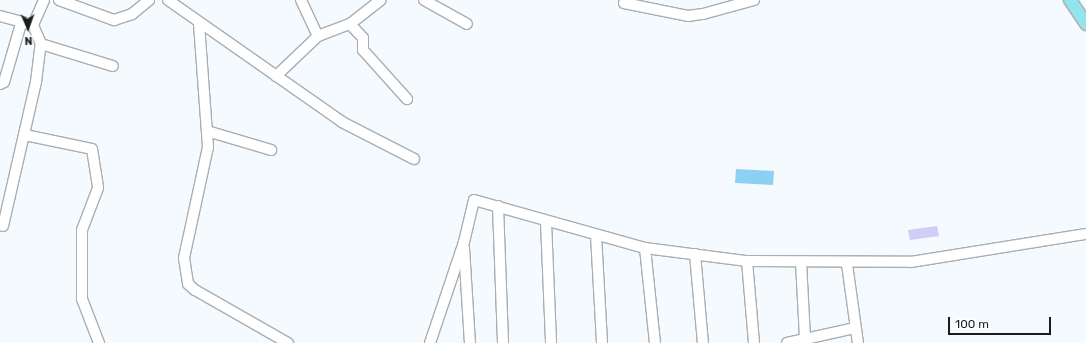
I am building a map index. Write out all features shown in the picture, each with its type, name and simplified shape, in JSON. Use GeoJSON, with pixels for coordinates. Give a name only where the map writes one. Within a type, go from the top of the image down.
{"type":"FeatureCollection","features":[{"type":"Feature","properties":{"kind":"main road"},"geometry":{"type":"LineString","coordinates":[[1070,0],[1086,24]]}},
{"type":"Feature","properties":{"kind":"street"},"geometry":{"type":"LineString","coordinates":[[3,226],[25,135],[41,44],[33,25],[44,0]]}},
{"type":"Feature","properties":{"kind":"street"},"geometry":{"type":"LineString","coordinates":[[59,0],[114,20],[132,14],[149,0]]}},
{"type":"Feature","properties":{"kind":"street"},"geometry":{"type":"LineString","coordinates":[[168,0],[198,24],[342,122],[414,159]]}},
{"type":"Feature","properties":{"kind":"street"},"geometry":{"type":"LineString","coordinates":[[301,0],[318,36]]}},
{"type":"Feature","properties":{"kind":"street"},"geometry":{"type":"LineString","coordinates":[[276,76],[318,36],[350,24],[381,0]]}},
{"type":"Feature","properties":{"kind":"street"},"geometry":{"type":"LineString","coordinates":[[424,0],[466,24]]}},
{"type":"Feature","properties":{"kind":"street"},"geometry":{"type":"LineString","coordinates":[[624,3],[688,16],[703,14],[754,0]]}},
{"type":"Feature","properties":{"kind":"street"},"geometry":{"type":"LineString","coordinates":[[0,16],[21,24],[33,25]]}},
{"type":"Feature","properties":{"kind":"street"},"geometry":{"type":"LineString","coordinates":[[0,84],[4,82],[21,24]]}},
{"type":"Feature","properties":{"kind":"street"},"geometry":{"type":"LineString","coordinates":[[198,24],[208,147],[200,195],[184,258],[188,284],[195,290],[288,343]]}},
{"type":"Feature","properties":{"kind":"street"},"geometry":{"type":"LineString","coordinates":[[350,24],[363,38],[363,50],[407,99]]}},
{"type":"Feature","properties":{"kind":"street"},"geometry":{"type":"LineString","coordinates":[[41,44],[113,66]]}},
{"type":"Feature","properties":{"kind":"street"},"geometry":{"type":"LineString","coordinates":[[207,131],[271,150]]}},
{"type":"Feature","properties":{"kind":"street"},"geometry":{"type":"LineString","coordinates":[[25,135],[92,149],[98,188],[82,230],[82,299],[99,343]]}},
{"type":"Feature","properties":{"kind":"street"},"geometry":{"type":"LineString","coordinates":[[430,343],[464,242],[474,200],[498,206],[546,222],[645,248],[747,261],[847,264],[911,262],[1086,234]]}},
{"type":"Feature","properties":{"kind":"street"},"geometry":{"type":"LineString","coordinates":[[498,206],[503,343]]}},
{"type":"Feature","properties":{"kind":"street"},"geometry":{"type":"LineString","coordinates":[[546,222],[551,343]]}},
{"type":"Feature","properties":{"kind":"street"},"geometry":{"type":"LineString","coordinates":[[596,235],[602,343]]}},
{"type":"Feature","properties":{"kind":"street"},"geometry":{"type":"LineString","coordinates":[[464,242],[470,343]]}},
{"type":"Feature","properties":{"kind":"street"},"geometry":{"type":"LineString","coordinates":[[645,248],[654,343]]}},
{"type":"Feature","properties":{"kind":"street"},"geometry":{"type":"LineString","coordinates":[[695,254],[703,343]]}},
{"type":"Feature","properties":{"kind":"street"},"geometry":{"type":"LineString","coordinates":[[747,261],[754,343]]}},
{"type":"Feature","properties":{"kind":"street"},"geometry":{"type":"LineString","coordinates":[[801,262],[805,339]]}},
{"type":"Feature","properties":{"kind":"street"},"geometry":{"type":"LineString","coordinates":[[847,264],[858,343]]}},
{"type":"Feature","properties":{"kind":"street"},"geometry":{"type":"LineString","coordinates":[[787,343],[855,328]]}},
{"type":"Feature","properties":{"kind":"shaded area"},"geometry":{"type":"Polygon","coordinates":[[[736,169],[774,171],[773,185],[735,183],[736,169]]]}},
{"type":"Feature","properties":{"kind":"shaded area"},"geometry":{"type":"Polygon","coordinates":[[[937,226],[939,236],[910,240],[908,230],[937,226]]]}}]}
